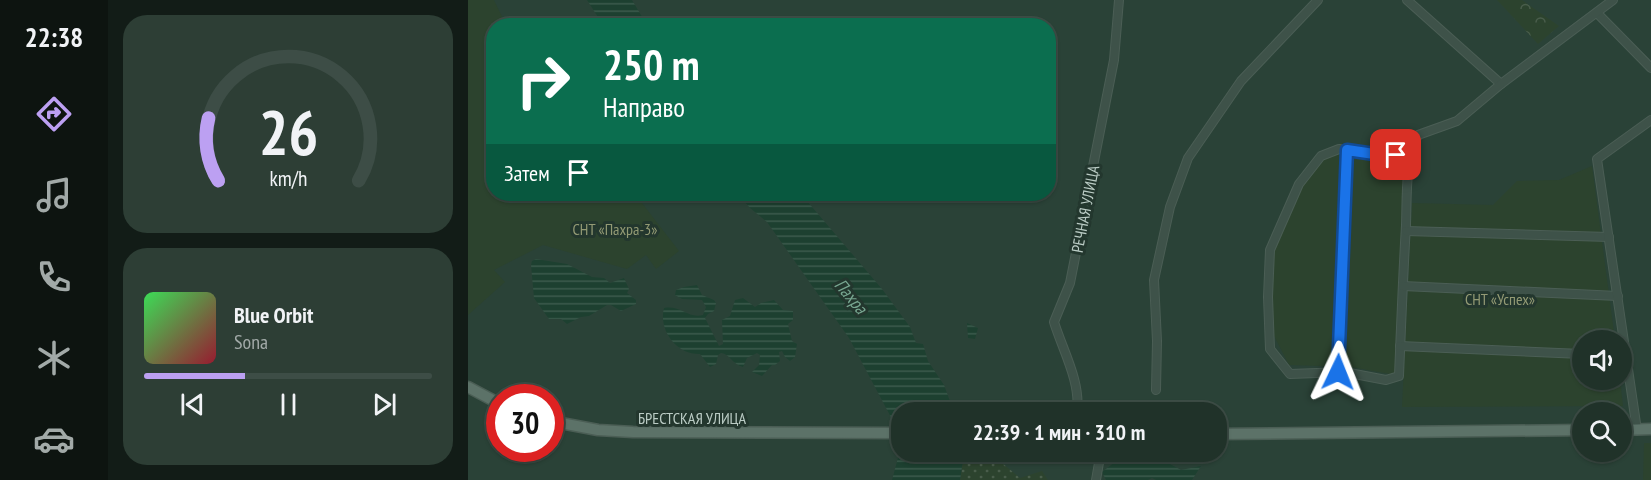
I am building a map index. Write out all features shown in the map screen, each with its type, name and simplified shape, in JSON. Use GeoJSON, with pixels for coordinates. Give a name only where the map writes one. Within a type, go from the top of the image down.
{"type":"FeatureCollection","features":[{"type":"Feature","properties":{"kind":"main road"},"geometry":{"type":"LineString","coordinates":[[468,387],[486,397]]}},
{"type":"Feature","properties":{"kind":"main road","name":"БРЕСТСКАЯ УЛИЦА"},"geometry":{"type":"LineString","coordinates":[[564,424],[598,430],[633,432],[891,433]]}},
{"type":"Feature","properties":{"kind":"main road"},"geometry":{"type":"LineString","coordinates":[[1632,430],[1651,429]]}},
{"type":"Feature","properties":{"kind":"main road"},"geometry":{"type":"LineString","coordinates":[[1227,434],[1572,430]]}},
{"type":"Feature","properties":{"kind":"street","name":"РЕЧНАЯ УЛИЦА"},"geometry":{"type":"LineString","coordinates":[[1078,402],[1077,386],[1054,322],[1070,283],[1114,60],[1119,0]]}},
{"type":"Feature","properties":{"kind":"street"},"geometry":{"type":"LineString","coordinates":[[1156,390],[1157,341],[1154,280],[1170,207],[1188,158],[1241,81],[1318,0]]}},
{"type":"Feature","properties":{"kind":"street"},"geometry":{"type":"LineString","coordinates":[[1407,0],[1501,84]]}},
{"type":"Feature","properties":{"kind":"street"},"geometry":{"type":"LineString","coordinates":[[1411,155],[1381,155],[1340,149],[1321,156],[1299,184],[1270,250],[1268,297],[1270,349],[1290,374],[1338,372],[1386,380],[1399,376],[1403,286],[1411,155],[1411,147],[1418,135],[1457,121],[1501,84],[1613,0]]}},
{"type":"Feature","properties":{"kind":"street"},"geometry":{"type":"LineString","coordinates":[[1597,13],[1651,68]]}},
{"type":"Feature","properties":{"kind":"street"},"geometry":{"type":"LineString","coordinates":[[1621,330],[1597,159],[1651,120]]}},
{"type":"Feature","properties":{"kind":"street"},"geometry":{"type":"LineString","coordinates":[[1338,372],[1347,150]]}},
{"type":"Feature","properties":{"kind":"street"},"geometry":{"type":"LineString","coordinates":[[1406,231],[1609,237]]}},
{"type":"Feature","properties":{"kind":"street"},"geometry":{"type":"LineString","coordinates":[[1403,286],[1618,296]]}},
{"type":"Feature","properties":{"kind":"street"},"geometry":{"type":"LineString","coordinates":[[1400,346],[1572,354]]}},
{"type":"Feature","properties":{"kind":"street"},"geometry":{"type":"LineString","coordinates":[[1630,390],[1637,430]]}},
{"type":"Feature","properties":{"kind":"street"},"geometry":{"type":"LineString","coordinates":[[1096,480],[1099,462]]}},
{"type":"Feature","properties":{"kind":"green space","name":"СНТ «Пахра-3»"},"geometry":{"type":"Polygon","coordinates":[[[468,0],[494,0],[503,18],[486,18],[486,201],[640,201],[679,251],[656,269],[646,255],[627,269],[543,245],[494,270],[505,282],[468,315],[468,0]]]}},
{"type":"Feature","properties":{"kind":"green space"},"geometry":{"type":"Polygon","coordinates":[[[1497,0],[1522,0],[1559,26],[1538,44],[1497,0]]]}},
{"type":"Feature","properties":{"kind":"green space"},"geometry":{"type":"Polygon","coordinates":[[[1340,152],[1405,160],[1396,375],[1351,367],[1289,365],[1273,334],[1273,249],[1300,187],[1322,159],[1340,152]]]}},
{"type":"Feature","properties":{"kind":"green space","name":"СНТ «Успех»"},"geometry":{"type":"Polygon","coordinates":[[[1592,166],[1614,330],[1572,330],[1572,390],[1621,390],[1623,402],[1572,402],[1572,406],[1402,407],[1412,203],[1493,205],[1517,181],[1559,180],[1592,166]]]}},
{"type":"Feature","properties":{"kind":"green space"},"geometry":{"type":"Polygon","coordinates":[[[1644,443],[1651,443],[1651,480],[1643,480],[1644,443]]]}},
{"type":"Feature","properties":{"kind":"green space"},"geometry":{"type":"Polygon","coordinates":[[[963,462],[1001,462],[1020,478],[1042,471],[1048,480],[960,480],[963,462]]]}},
{"type":"Feature","properties":{"kind":"water"},"geometry":{"type":"Polygon","coordinates":[[[587,0],[632,0],[643,18],[599,18],[587,0]]]}},
{"type":"Feature","properties":{"kind":"water","name":"Пахра"},"geometry":{"type":"Polygon","coordinates":[[[744,201],[807,201],[882,289],[910,327],[916,343],[923,344],[928,361],[944,385],[950,402],[891,402],[891,417],[849,338],[767,222],[744,201]]]}},
{"type":"Feature","properties":{"kind":"water"},"geometry":{"type":"Polygon","coordinates":[[[536,259],[567,264],[592,277],[604,278],[610,283],[624,278],[629,289],[627,293],[636,300],[636,304],[621,311],[607,305],[589,316],[567,324],[561,319],[549,319],[534,298],[531,265],[536,259]]]}},
{"type":"Feature","properties":{"kind":"water"},"geometry":{"type":"Polygon","coordinates":[[[697,285],[702,295],[716,303],[714,311],[705,318],[719,346],[723,344],[722,320],[730,316],[735,300],[743,298],[755,307],[774,300],[783,310],[793,311],[793,320],[788,324],[792,341],[797,344],[795,357],[790,361],[782,351],[779,352],[780,361],[772,365],[762,376],[752,372],[759,365],[760,355],[757,353],[747,358],[743,367],[721,353],[718,355],[716,364],[710,367],[700,354],[677,346],[671,340],[664,325],[664,308],[675,308],[693,315],[703,315],[706,307],[702,300],[682,299],[675,295],[676,290],[697,285]]]}},
{"type":"Feature","properties":{"kind":"water"},"geometry":{"type":"Polygon","coordinates":[[[967,323],[978,328],[975,339],[968,338],[967,323]]]}},
{"type":"Feature","properties":{"kind":"water"},"geometry":{"type":"Polygon","coordinates":[[[897,462],[963,462],[960,480],[892,480],[897,462]]]}},
{"type":"Feature","properties":{"kind":"water"},"geometry":{"type":"Polygon","coordinates":[[[1115,462],[1166,462],[1181,470],[1201,466],[1192,480],[1152,478],[1148,480],[1106,480],[1102,472],[1115,462]]]}},
{"type":"Feature","properties":{"kind":"route"},"geometry":{"type":"LineString","coordinates":[[1338,372],[1347,150],[1396,155]]}}]}
